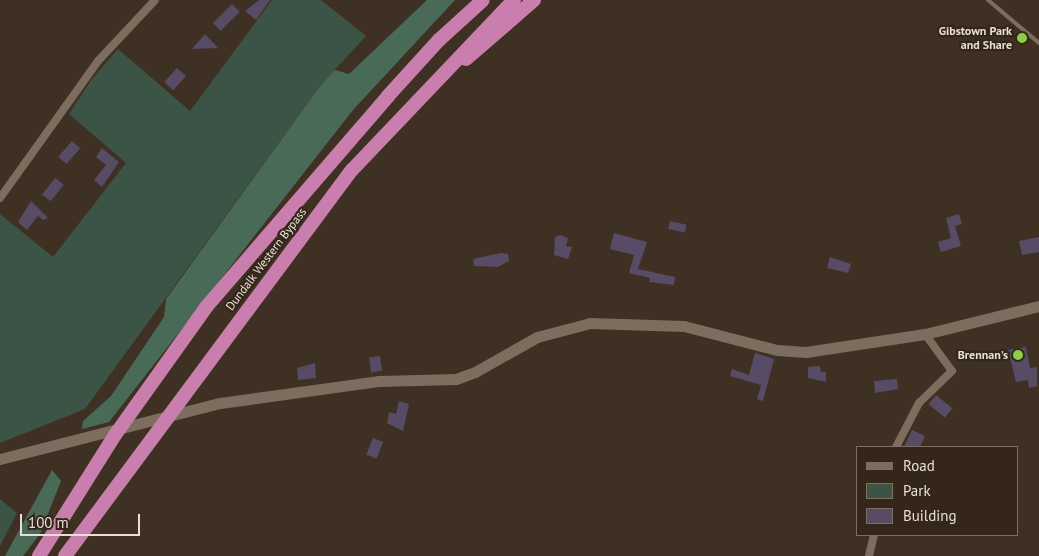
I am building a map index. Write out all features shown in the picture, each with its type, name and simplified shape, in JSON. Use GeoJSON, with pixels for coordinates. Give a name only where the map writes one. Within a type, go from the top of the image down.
{"type":"FeatureCollection","features":[{"type":"Feature","properties":{"kind":"highway"},"geometry":{"type":"LineString","coordinates":[[439,40],[474,0]]}},
{"type":"Feature","properties":{"kind":"highway","name":"Dundalk Western Bypass"},"geometry":{"type":"LineString","coordinates":[[39,556],[115,435],[207,306],[439,40],[483,0]]}},
{"type":"Feature","properties":{"kind":"highway","name":"Dundalk Western Bypass"},"geometry":{"type":"LineString","coordinates":[[65,556],[352,170],[420,94],[514,0]]}},
{"type":"Feature","properties":{"kind":"highway"},"geometry":{"type":"LineString","coordinates":[[420,94],[534,0]]}},
{"type":"Feature","properties":{"kind":"street"},"geometry":{"type":"LineString","coordinates":[[0,198],[98,61],[155,0]]}},
{"type":"Feature","properties":{"kind":"street"},"geometry":{"type":"LineString","coordinates":[[0,459],[88,435],[220,403],[379,381],[456,379],[475,372],[536,337],[590,323],[677,325],[777,350],[806,352],[926,334],[1039,306]]}},
{"type":"Feature","properties":{"kind":"street"},"geometry":{"type":"LineString","coordinates":[[897,446],[919,403],[952,371],[926,334]]}},
{"type":"Feature","properties":{"kind":"street"},"geometry":{"type":"LineString","coordinates":[[869,556],[874,536]]}},
{"type":"Feature","properties":{"kind":"lane"},"geometry":{"type":"LineString","coordinates":[[988,0],[1039,44]]}},
{"type":"Feature","properties":{"kind":"green space"},"geometry":{"type":"Polygon","coordinates":[[[272,0],[321,0],[366,36],[320,86],[85,409],[0,443],[0,214],[53,257],[126,163],[69,114],[91,80],[118,49],[190,111],[272,0]]]}},
{"type":"Feature","properties":{"kind":"green space"},"geometry":{"type":"Polygon","coordinates":[[[427,0],[455,0],[353,110],[109,422],[82,429],[83,421],[111,396],[164,317],[166,299],[320,86],[335,70],[349,74],[427,0]]]}},
{"type":"Feature","properties":{"kind":"green space"},"geometry":{"type":"Polygon","coordinates":[[[52,470],[61,481],[40,534],[23,556],[5,556],[52,470]]]}},
{"type":"Feature","properties":{"kind":"green space"},"geometry":{"type":"Polygon","coordinates":[[[0,499],[17,513],[0,546],[0,499]]]}},
{"type":"Feature","properties":{"kind":"building"},"geometry":{"type":"Polygon","coordinates":[[[259,0],[270,0],[256,20],[245,11],[259,0]]]}},
{"type":"Feature","properties":{"kind":"building"},"geometry":{"type":"Polygon","coordinates":[[[232,4],[240,12],[221,31],[213,23],[232,4]]]}},
{"type":"Feature","properties":{"kind":"building"},"geometry":{"type":"Polygon","coordinates":[[[205,34],[218,48],[192,49],[205,34]]]}},
{"type":"Feature","properties":{"kind":"building"},"geometry":{"type":"Polygon","coordinates":[[[177,68],[186,76],[173,90],[164,82],[177,68]]]}},
{"type":"Feature","properties":{"kind":"building"},"geometry":{"type":"Polygon","coordinates":[[[72,141],[80,148],[67,164],[58,157],[72,141]]]}},
{"type":"Feature","properties":{"kind":"building"},"geometry":{"type":"Polygon","coordinates":[[[102,148],[119,162],[102,187],[94,180],[106,165],[96,157],[102,148]]]}},
{"type":"Feature","properties":{"kind":"building"},"geometry":{"type":"Polygon","coordinates":[[[55,178],[64,185],[51,201],[42,195],[55,178]]]}},
{"type":"Feature","properties":{"kind":"building"},"geometry":{"type":"Polygon","coordinates":[[[31,201],[48,218],[43,220],[38,216],[27,230],[18,222],[31,201]]]}},
{"type":"Feature","properties":{"kind":"building"},"geometry":{"type":"Polygon","coordinates":[[[959,214],[962,224],[955,226],[961,246],[941,252],[938,242],[951,238],[946,218],[959,214]]]}},
{"type":"Feature","properties":{"kind":"building"},"geometry":{"type":"Polygon","coordinates":[[[670,221],[687,225],[685,233],[668,229],[670,221]]]}},
{"type":"Feature","properties":{"kind":"building"},"geometry":{"type":"Polygon","coordinates":[[[614,233],[647,242],[638,269],[675,277],[674,285],[649,282],[650,278],[629,273],[634,255],[610,249],[614,233]]]}},
{"type":"Feature","properties":{"kind":"building"},"geometry":{"type":"Polygon","coordinates":[[[560,235],[568,238],[566,246],[572,247],[568,259],[554,255],[555,237],[560,235]]]}},
{"type":"Feature","properties":{"kind":"building"},"geometry":{"type":"Polygon","coordinates":[[[1039,237],[1039,252],[1022,255],[1019,241],[1039,237]]]}},
{"type":"Feature","properties":{"kind":"building"},"geometry":{"type":"Polygon","coordinates":[[[501,253],[508,254],[509,261],[498,267],[474,266],[473,259],[501,253]]]}},
{"type":"Feature","properties":{"kind":"building"},"geometry":{"type":"Polygon","coordinates":[[[830,257],[851,264],[848,273],[827,268],[830,257]]]}},
{"type":"Feature","properties":{"kind":"building"},"geometry":{"type":"Polygon","coordinates":[[[1026,347],[1030,368],[1037,367],[1037,386],[1029,388],[1028,380],[1016,382],[1008,350],[1026,347]]]}},
{"type":"Feature","properties":{"kind":"building"},"geometry":{"type":"Polygon","coordinates":[[[755,353],[774,359],[763,401],[757,399],[761,385],[730,376],[732,369],[749,375],[755,353]]]}},
{"type":"Feature","properties":{"kind":"building"},"geometry":{"type":"Polygon","coordinates":[[[380,356],[382,371],[371,372],[369,358],[380,356]]]}},
{"type":"Feature","properties":{"kind":"building"},"geometry":{"type":"Polygon","coordinates":[[[315,363],[316,378],[298,380],[297,368],[315,363]]]}},
{"type":"Feature","properties":{"kind":"building"},"geometry":{"type":"Polygon","coordinates":[[[820,366],[821,372],[826,372],[826,382],[808,378],[808,367],[820,366]]]}},
{"type":"Feature","properties":{"kind":"building"},"geometry":{"type":"Polygon","coordinates":[[[897,379],[898,389],[875,393],[874,381],[897,379]]]}},
{"type":"Feature","properties":{"kind":"building"},"geometry":{"type":"Polygon","coordinates":[[[936,395],[952,408],[945,418],[928,404],[936,395]]]}},
{"type":"Feature","properties":{"kind":"building"},"geometry":{"type":"Polygon","coordinates":[[[399,401],[409,404],[403,431],[387,423],[389,412],[396,414],[399,401]]]}},
{"type":"Feature","properties":{"kind":"building"},"geometry":{"type":"Polygon","coordinates":[[[912,430],[925,436],[920,446],[904,446],[912,430]]]}},
{"type":"Feature","properties":{"kind":"building"},"geometry":{"type":"Polygon","coordinates":[[[373,438],[383,442],[376,459],[366,455],[373,438]]]}},
{"type":"Feature","properties":{"kind":"place","name":"Gibstown Park and Share"},"geometry":{"type":"Point","coordinates":[1022,38]}},
{"type":"Feature","properties":{"kind":"place","name":"Brennan's"},"geometry":{"type":"Point","coordinates":[1018,355]}}]}
